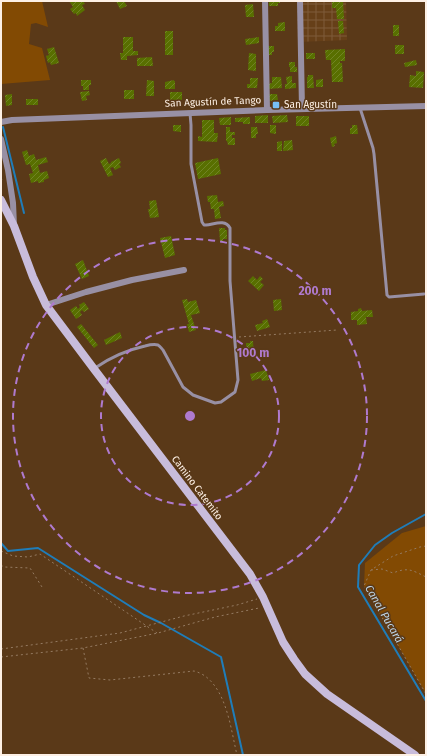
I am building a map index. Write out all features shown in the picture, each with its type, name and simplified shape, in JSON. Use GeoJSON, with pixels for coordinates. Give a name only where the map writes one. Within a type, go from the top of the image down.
{"type":"FeatureCollection","features":[{"type":"Feature","properties":{"kind":"main road","name":"Camino Catemito"},"geometry":{"type":"LineString","coordinates":[[1,200],[14,226],[33,277],[46,305],[257,585],[278,631],[299,667],[327,694],[415,755]]}},
{"type":"Feature","properties":{"kind":"street"},"geometry":{"type":"LineString","coordinates":[[265,1],[267,110]]}},
{"type":"Feature","properties":{"kind":"street"},"geometry":{"type":"LineString","coordinates":[[300,1],[302,109]]}},
{"type":"Feature","properties":{"kind":"street","name":"San Agustín de Tango"},"geometry":{"type":"LineString","coordinates":[[1,122],[12,120],[267,110],[426,106]]}},
{"type":"Feature","properties":{"kind":"street"},"geometry":{"type":"LineString","coordinates":[[1,139],[8,170],[14,209],[14,226]]}},
{"type":"Feature","properties":{"kind":"street"},"geometry":{"type":"LineString","coordinates":[[1,200],[12,197]]}},
{"type":"Feature","properties":{"kind":"street"},"geometry":{"type":"LineString","coordinates":[[46,305],[86,292],[132,280],[184,270]]}},
{"type":"Feature","properties":{"kind":"lane"},"geometry":{"type":"LineString","coordinates":[[360,108],[374,154],[387,295],[389,297],[424,294]]}},
{"type":"Feature","properties":{"kind":"lane"},"geometry":{"type":"LineString","coordinates":[[94,369],[125,351],[157,345],[163,350],[183,387],[193,395],[214,403],[221,402],[235,392],[238,380],[230,281],[230,228],[224,222],[206,225],[203,224],[201,220],[191,164],[190,113]]}},
{"type":"Feature","properties":{"kind":"path"},"geometry":{"type":"LineString","coordinates":[[234,337],[337,330]]}},
{"type":"Feature","properties":{"kind":"path"},"geometry":{"type":"LineString","coordinates":[[426,546],[393,556],[370,570],[364,586],[426,694]]}},
{"type":"Feature","properties":{"kind":"path"},"geometry":{"type":"LineString","coordinates":[[1,551],[13,556],[28,557],[40,554],[158,633]]}},
{"type":"Feature","properties":{"kind":"path"},"geometry":{"type":"LineString","coordinates":[[1,565],[4,567],[30,568],[42,587]]}},
{"type":"Feature","properties":{"kind":"path"},"geometry":{"type":"LineString","coordinates":[[370,570],[382,569],[393,573],[408,569],[426,578]]}},
{"type":"Feature","properties":{"kind":"path"},"geometry":{"type":"LineString","coordinates":[[1,649],[120,632],[237,605],[263,597]]}},
{"type":"Feature","properties":{"kind":"path"},"geometry":{"type":"LineString","coordinates":[[1,657],[83,648],[158,633],[215,617],[267,606]]}},
{"type":"Feature","properties":{"kind":"path"},"geometry":{"type":"LineString","coordinates":[[83,648],[89,678],[110,680],[194,671],[205,677],[218,690],[225,707],[237,755]]}},
{"type":"Feature","properties":{"kind":"shaded area"},"geometry":{"type":"Polygon","coordinates":[[[1,1],[42,1],[48,27],[36,23],[31,24],[29,44],[42,48],[50,80],[1,84],[1,1]]]}},
{"type":"Feature","properties":{"kind":"shaded area"},"geometry":{"type":"Polygon","coordinates":[[[297,1],[346,1],[347,40],[298,42],[297,1]]]}},
{"type":"Feature","properties":{"kind":"shaded area"},"geometry":{"type":"Polygon","coordinates":[[[426,526],[426,694],[364,586],[365,563],[402,533],[426,526]]]}},
{"type":"Feature","properties":{"kind":"building"},"geometry":{"type":"Polygon","coordinates":[[[69,1],[83,1],[85,4],[82,5],[85,10],[77,16],[76,13],[74,14],[70,9],[73,7],[69,1]]]}},
{"type":"Feature","properties":{"kind":"building"},"geometry":{"type":"Polygon","coordinates":[[[116,1],[124,1],[127,6],[120,9],[116,1]]]}},
{"type":"Feature","properties":{"kind":"building"},"geometry":{"type":"Polygon","coordinates":[[[269,1],[280,1],[280,3],[278,3],[278,6],[269,6],[269,1]]]}},
{"type":"Feature","properties":{"kind":"building"},"geometry":{"type":"Polygon","coordinates":[[[332,1],[343,1],[344,19],[337,19],[336,8],[332,8],[332,1]]]}},
{"type":"Feature","properties":{"kind":"building"},"geometry":{"type":"Polygon","coordinates":[[[253,4],[254,17],[246,17],[245,5],[253,4]]]}},
{"type":"Feature","properties":{"kind":"building"},"geometry":{"type":"Polygon","coordinates":[[[338,21],[343,21],[344,33],[339,34],[338,21]]]}},
{"type":"Feature","properties":{"kind":"building"},"geometry":{"type":"Polygon","coordinates":[[[285,22],[285,31],[275,31],[275,26],[278,26],[278,23],[285,22]]]}},
{"type":"Feature","properties":{"kind":"building"},"geometry":{"type":"Polygon","coordinates":[[[393,25],[399,25],[399,36],[393,36],[393,25]]]}},
{"type":"Feature","properties":{"kind":"building"},"geometry":{"type":"Polygon","coordinates":[[[165,31],[173,31],[173,55],[165,55],[165,31]]]}},
{"type":"Feature","properties":{"kind":"building"},"geometry":{"type":"Polygon","coordinates":[[[123,37],[133,37],[133,51],[138,51],[138,55],[127,56],[127,60],[121,60],[120,53],[123,53],[123,37]]]}},
{"type":"Feature","properties":{"kind":"building"},"geometry":{"type":"Polygon","coordinates":[[[259,37],[259,43],[246,45],[245,39],[259,37]]]}},
{"type":"Feature","properties":{"kind":"building"},"geometry":{"type":"Polygon","coordinates":[[[395,45],[404,45],[404,54],[395,54],[395,45]]]}},
{"type":"Feature","properties":{"kind":"building"},"geometry":{"type":"Polygon","coordinates":[[[268,46],[274,46],[274,52],[272,52],[272,55],[268,55],[268,46]]]}},
{"type":"Feature","properties":{"kind":"building"},"geometry":{"type":"Polygon","coordinates":[[[54,47],[59,63],[51,65],[50,62],[48,63],[46,56],[49,55],[47,49],[54,47]]]}},
{"type":"Feature","properties":{"kind":"building"},"geometry":{"type":"Polygon","coordinates":[[[345,49],[345,61],[340,61],[340,63],[342,63],[343,82],[332,82],[331,60],[326,60],[325,50],[345,49]]]}},
{"type":"Feature","properties":{"kind":"building"},"geometry":{"type":"Polygon","coordinates":[[[249,53],[256,54],[256,71],[248,70],[249,53]]]}},
{"type":"Feature","properties":{"kind":"building"},"geometry":{"type":"Polygon","coordinates":[[[306,53],[315,53],[315,59],[306,59],[306,53]]]}},
{"type":"Feature","properties":{"kind":"building"},"geometry":{"type":"Polygon","coordinates":[[[152,57],[153,66],[137,66],[137,58],[152,57]]]}},
{"type":"Feature","properties":{"kind":"building"},"geometry":{"type":"Polygon","coordinates":[[[416,60],[417,65],[405,67],[404,63],[416,60]]]}},
{"type":"Feature","properties":{"kind":"building"},"geometry":{"type":"Polygon","coordinates":[[[289,62],[295,62],[297,72],[290,72],[289,62]]]}},
{"type":"Feature","properties":{"kind":"building"},"geometry":{"type":"Polygon","coordinates":[[[416,71],[424,72],[423,88],[409,87],[410,75],[416,76],[416,71]]]}},
{"type":"Feature","properties":{"kind":"building"},"geometry":{"type":"Polygon","coordinates":[[[308,75],[313,75],[314,88],[307,88],[308,75]]]}},
{"type":"Feature","properties":{"kind":"building"},"geometry":{"type":"Polygon","coordinates":[[[292,76],[292,83],[296,83],[296,88],[285,89],[285,84],[287,84],[286,77],[292,76]]]}},
{"type":"Feature","properties":{"kind":"building"},"geometry":{"type":"Polygon","coordinates":[[[272,77],[281,77],[282,88],[268,89],[268,84],[272,83],[272,77]]]}},
{"type":"Feature","properties":{"kind":"building"},"geometry":{"type":"Polygon","coordinates":[[[250,78],[258,78],[257,88],[247,88],[247,84],[250,84],[250,78]]]}},
{"type":"Feature","properties":{"kind":"building"},"geometry":{"type":"Polygon","coordinates":[[[323,79],[323,87],[316,87],[316,80],[323,79]]]}},
{"type":"Feature","properties":{"kind":"building"},"geometry":{"type":"Polygon","coordinates":[[[81,80],[91,80],[89,90],[83,90],[81,80]]]}},
{"type":"Feature","properties":{"kind":"building"},"geometry":{"type":"Polygon","coordinates":[[[147,80],[154,81],[154,96],[146,96],[147,80]]]}},
{"type":"Feature","properties":{"kind":"building"},"geometry":{"type":"Polygon","coordinates":[[[174,80],[175,89],[165,89],[165,82],[174,80]]]}},
{"type":"Feature","properties":{"kind":"building"},"geometry":{"type":"Polygon","coordinates":[[[124,90],[134,90],[134,99],[124,99],[124,90]]]}},
{"type":"Feature","properties":{"kind":"building"},"geometry":{"type":"Polygon","coordinates":[[[89,91],[90,95],[86,96],[87,100],[82,101],[80,92],[89,91]]]}},
{"type":"Feature","properties":{"kind":"building"},"geometry":{"type":"Polygon","coordinates":[[[170,92],[182,92],[182,100],[170,100],[170,92]]]}},
{"type":"Feature","properties":{"kind":"building"},"geometry":{"type":"Polygon","coordinates":[[[12,94],[12,105],[6,106],[5,95],[12,94]]]}},
{"type":"Feature","properties":{"kind":"building"},"geometry":{"type":"Polygon","coordinates":[[[269,94],[277,94],[278,100],[269,101],[269,94]]]}},
{"type":"Feature","properties":{"kind":"building"},"geometry":{"type":"Polygon","coordinates":[[[26,99],[38,99],[38,105],[26,105],[26,99]]]}},
{"type":"Feature","properties":{"kind":"building"},"geometry":{"type":"Polygon","coordinates":[[[268,115],[268,123],[255,123],[255,116],[268,115]]]}},
{"type":"Feature","properties":{"kind":"building"},"geometry":{"type":"Polygon","coordinates":[[[287,115],[288,122],[273,123],[272,116],[287,115]]]}},
{"type":"Feature","properties":{"kind":"building"},"geometry":{"type":"Polygon","coordinates":[[[296,116],[309,116],[309,126],[296,126],[296,116]]]}},
{"type":"Feature","properties":{"kind":"building"},"geometry":{"type":"Polygon","coordinates":[[[231,117],[231,125],[220,125],[219,118],[231,117]]]}},
{"type":"Feature","properties":{"kind":"building"},"geometry":{"type":"Polygon","coordinates":[[[250,117],[250,124],[235,122],[235,118],[250,117]]]}},
{"type":"Feature","properties":{"kind":"building"},"geometry":{"type":"Polygon","coordinates":[[[202,120],[214,120],[214,133],[218,133],[217,142],[198,141],[198,136],[202,137],[202,120]]]}},
{"type":"Feature","properties":{"kind":"building"},"geometry":{"type":"Polygon","coordinates":[[[173,125],[181,125],[181,132],[173,131],[173,125]]]}},
{"type":"Feature","properties":{"kind":"building"},"geometry":{"type":"Polygon","coordinates":[[[270,125],[276,125],[276,134],[270,133],[270,125]]]}},
{"type":"Feature","properties":{"kind":"building"},"geometry":{"type":"Polygon","coordinates":[[[352,125],[357,125],[358,134],[350,134],[350,128],[352,128],[352,125]]]}},
{"type":"Feature","properties":{"kind":"building"},"geometry":{"type":"Polygon","coordinates":[[[226,127],[230,127],[230,132],[235,132],[235,135],[232,135],[232,138],[235,138],[235,145],[228,145],[226,141],[226,127]]]}},
{"type":"Feature","properties":{"kind":"building"},"geometry":{"type":"Polygon","coordinates":[[[251,127],[257,127],[258,134],[256,134],[256,138],[251,138],[251,127]]]}},
{"type":"Feature","properties":{"kind":"building"},"geometry":{"type":"Polygon","coordinates":[[[336,136],[337,143],[332,147],[330,138],[336,136]]]}},
{"type":"Feature","properties":{"kind":"building"},"geometry":{"type":"Polygon","coordinates":[[[292,140],[293,150],[283,151],[284,141],[292,140]]]}},
{"type":"Feature","properties":{"kind":"building"},"geometry":{"type":"Polygon","coordinates":[[[282,141],[282,151],[277,151],[277,142],[282,141]]]}},
{"type":"Feature","properties":{"kind":"building"},"geometry":{"type":"Polygon","coordinates":[[[27,150],[29,156],[34,154],[36,160],[46,157],[48,162],[38,165],[40,173],[47,171],[49,178],[44,180],[44,182],[38,183],[38,181],[31,183],[29,174],[33,173],[30,164],[26,165],[22,152],[27,150]]]}},
{"type":"Feature","properties":{"kind":"building"},"geometry":{"type":"Polygon","coordinates":[[[106,158],[109,164],[119,158],[121,163],[119,164],[121,167],[115,170],[113,167],[110,168],[113,175],[108,177],[100,161],[106,158]]]}},
{"type":"Feature","properties":{"kind":"building"},"geometry":{"type":"Polygon","coordinates":[[[218,158],[221,174],[198,179],[195,163],[218,158]]]}},
{"type":"Feature","properties":{"kind":"building"},"geometry":{"type":"Polygon","coordinates":[[[217,195],[218,202],[223,201],[224,206],[219,207],[221,218],[215,219],[214,209],[211,209],[207,196],[217,195]]]}},
{"type":"Feature","properties":{"kind":"building"},"geometry":{"type":"Polygon","coordinates":[[[156,200],[159,217],[150,218],[148,209],[150,209],[149,201],[156,200]]]}},
{"type":"Feature","properties":{"kind":"building"},"geometry":{"type":"Polygon","coordinates":[[[219,228],[225,228],[225,230],[227,230],[227,239],[223,239],[223,241],[220,241],[219,228]]]}},
{"type":"Feature","properties":{"kind":"building"},"geometry":{"type":"Polygon","coordinates":[[[171,236],[175,255],[165,258],[160,238],[171,236]]]}},
{"type":"Feature","properties":{"kind":"building"},"geometry":{"type":"Polygon","coordinates":[[[83,260],[89,276],[82,279],[75,264],[83,260]]]}},
{"type":"Feature","properties":{"kind":"building"},"geometry":{"type":"Polygon","coordinates":[[[253,276],[257,280],[260,276],[263,279],[260,282],[264,285],[259,291],[248,281],[253,276]]]}},
{"type":"Feature","properties":{"kind":"building"},"geometry":{"type":"Polygon","coordinates":[[[187,299],[188,302],[196,300],[200,313],[191,315],[196,330],[189,332],[187,324],[189,324],[182,300],[187,299]]]}},
{"type":"Feature","properties":{"kind":"building"},"geometry":{"type":"Polygon","coordinates":[[[281,299],[282,310],[274,311],[273,300],[281,299]]]}},
{"type":"Feature","properties":{"kind":"building"},"geometry":{"type":"Polygon","coordinates":[[[84,302],[89,309],[84,312],[82,310],[80,312],[82,315],[76,319],[70,310],[76,306],[78,309],[80,307],[79,305],[84,302]]]}},
{"type":"Feature","properties":{"kind":"building"},"geometry":{"type":"Polygon","coordinates":[[[361,308],[362,311],[372,310],[373,317],[366,317],[367,324],[357,325],[357,320],[351,320],[351,312],[358,311],[358,309],[361,308]]]}},
{"type":"Feature","properties":{"kind":"building"},"geometry":{"type":"Polygon","coordinates":[[[267,319],[270,327],[257,331],[255,325],[263,323],[262,321],[267,319]]]}},
{"type":"Feature","properties":{"kind":"building"},"geometry":{"type":"Polygon","coordinates":[[[81,324],[98,345],[94,348],[77,327],[81,324]]]}},
{"type":"Feature","properties":{"kind":"building"},"geometry":{"type":"Polygon","coordinates":[[[120,332],[122,338],[106,345],[104,340],[120,332]]]}},
{"type":"Feature","properties":{"kind":"building"},"geometry":{"type":"Polygon","coordinates":[[[250,341],[253,341],[254,356],[245,357],[244,349],[246,348],[246,343],[250,343],[250,341]]]}},
{"type":"Feature","properties":{"kind":"building"},"geometry":{"type":"Polygon","coordinates":[[[266,370],[269,380],[262,381],[261,378],[252,381],[250,374],[266,370]]]}},
{"type":"Feature","properties":{"kind":"waterway"},"geometry":{"type":"LineString","coordinates":[[3,127],[24,213]]}},
{"type":"Feature","properties":{"kind":"waterway","name":"Canal Pucará"},"geometry":{"type":"LineString","coordinates":[[426,514],[392,533],[375,545],[359,565],[358,587],[426,701]]}},
{"type":"Feature","properties":{"kind":"waterway"},"geometry":{"type":"LineString","coordinates":[[1,543],[8,551],[38,548],[144,615],[221,657],[243,755]]}},
{"type":"Feature","properties":{"kind":"place","name":"San Agustín"},"geometry":{"type":"Point","coordinates":[276,105]}}]}
